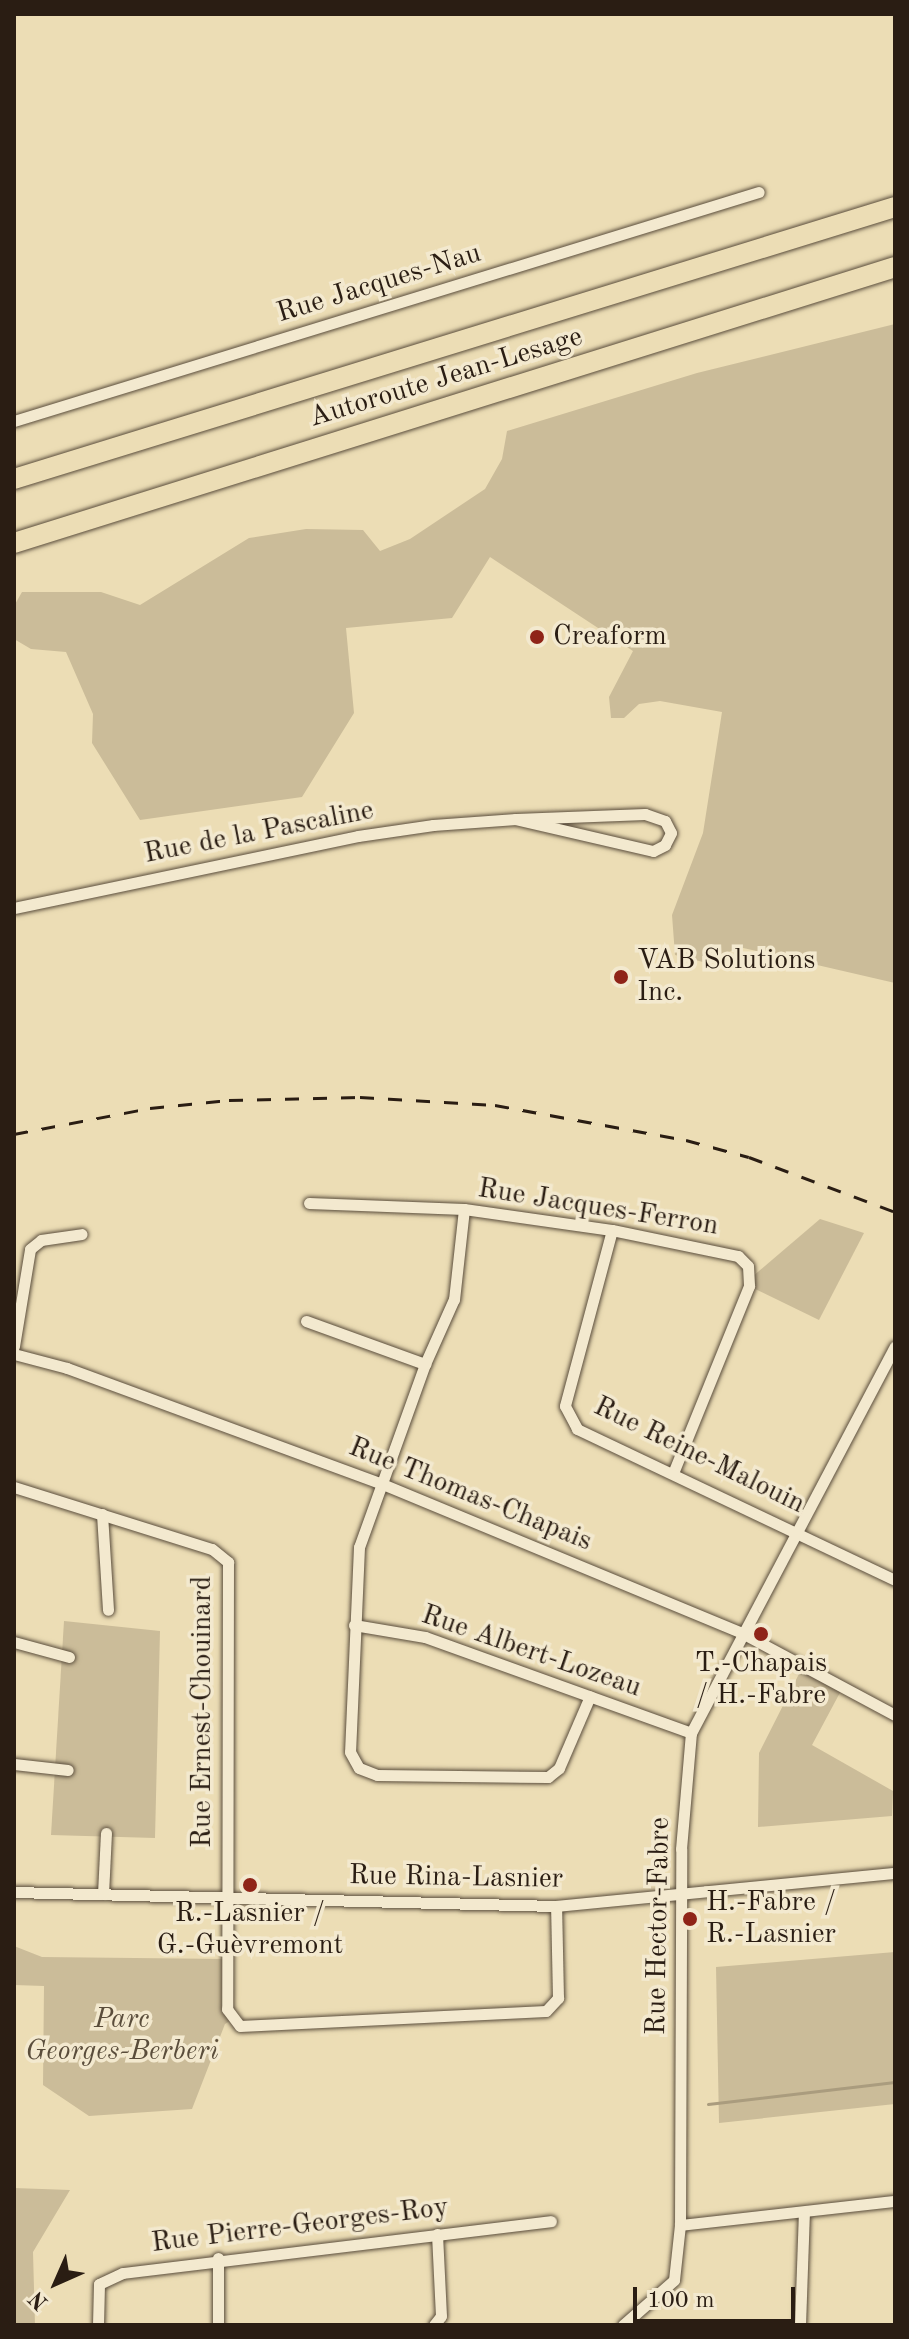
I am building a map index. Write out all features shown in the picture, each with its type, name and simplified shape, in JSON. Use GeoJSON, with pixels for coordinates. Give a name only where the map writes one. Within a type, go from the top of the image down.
{"type":"FeatureCollection","features":[{"type":"Feature","properties":{"kind":"highway","name":"Autoroute Jean-Lesage"},"geometry":{"type":"LineString","coordinates":[[14,479],[895,207]]}},
{"type":"Feature","properties":{"kind":"highway","name":"Autoroute Jean-Lesage"},"geometry":{"type":"LineString","coordinates":[[14,543],[895,267]]}},
{"type":"Feature","properties":{"kind":"street","name":"Rue Jacques-Nau"},"geometry":{"type":"LineString","coordinates":[[14,421],[759,192]]}},
{"type":"Feature","properties":{"kind":"street","name":"Rue de la Pascaline"},"geometry":{"type":"LineString","coordinates":[[14,908],[358,836],[516,819],[645,814],[665,821],[671,833],[665,845],[653,851],[516,819]]}},
{"type":"Feature","properties":{"kind":"street","name":"Rue Jacques-Ferron"},"geometry":{"type":"LineString","coordinates":[[309,1203],[464,1209],[612,1230],[738,1256],[752,1277],[673,1473]]}},
{"type":"Feature","properties":{"kind":"street"},"geometry":{"type":"LineString","coordinates":[[464,1209],[454,1299],[425,1364],[359,1547],[350,1752],[359,1768],[377,1775],[548,1777],[559,1768],[590,1696]]}},
{"type":"Feature","properties":{"kind":"street","name":"Rue Reine-Malouin"},"geometry":{"type":"LineString","coordinates":[[612,1230],[565,1406],[577,1429],[796,1530],[895,1580]]}},
{"type":"Feature","properties":{"kind":"street"},"geometry":{"type":"LineString","coordinates":[[14,1346],[30,1249],[41,1240],[82,1234]]}},
{"type":"Feature","properties":{"kind":"street"},"geometry":{"type":"LineString","coordinates":[[306,1321],[425,1364]]}},
{"type":"Feature","properties":{"kind":"street","name":"Rue Hector-Fabre"},"geometry":{"type":"LineString","coordinates":[[623,2325],[674,2280],[680,2225],[681,1894],[691,1733],[740,1632],[895,1346]]}},
{"type":"Feature","properties":{"kind":"street","name":"Rue Thomas-Chapais"},"geometry":{"type":"LineString","coordinates":[[14,1354],[67,1368],[380,1483],[740,1632],[895,1715]]}},
{"type":"Feature","properties":{"kind":"street","name":"Rue Ernest-Chouinard"},"geometry":{"type":"LineString","coordinates":[[14,1487],[212,1549],[228,1562],[226,1898]]}},
{"type":"Feature","properties":{"kind":"street"},"geometry":{"type":"LineString","coordinates":[[102,1514],[108,1610]]}},
{"type":"Feature","properties":{"kind":"street","name":"Rue Albert-Lozeau"},"geometry":{"type":"LineString","coordinates":[[354,1625],[425,1637],[691,1733]]}},
{"type":"Feature","properties":{"kind":"street"},"geometry":{"type":"LineString","coordinates":[[14,1642],[69,1657]]}},
{"type":"Feature","properties":{"kind":"street"},"geometry":{"type":"LineString","coordinates":[[14,1764],[68,1770]]}},
{"type":"Feature","properties":{"kind":"street"},"geometry":{"type":"LineString","coordinates":[[103,1894],[106,1833]]}},
{"type":"Feature","properties":{"kind":"street","name":"Rue Rina-Lasnier"},"geometry":{"type":"LineString","coordinates":[[14,1892],[556,1906],[895,1873]]}},
{"type":"Feature","properties":{"kind":"street"},"geometry":{"type":"LineString","coordinates":[[226,1898],[227,2009],[248,2029],[546,2011],[558,1998],[556,1906]]}},
{"type":"Feature","properties":{"kind":"street"},"geometry":{"type":"LineString","coordinates":[[680,2225],[895,2201]]}},
{"type":"Feature","properties":{"kind":"street"},"geometry":{"type":"LineString","coordinates":[[800,2325],[804,2212]]}},
{"type":"Feature","properties":{"kind":"street","name":"Rue Pierre-Georges-Roy"},"geometry":{"type":"LineString","coordinates":[[98,2325],[99,2284],[123,2273],[218,2258],[551,2221]]}},
{"type":"Feature","properties":{"kind":"street"},"geometry":{"type":"LineString","coordinates":[[434,2325],[441,2316],[437,2234]]}},
{"type":"Feature","properties":{"kind":"street"},"geometry":{"type":"LineString","coordinates":[[218,2258],[218,2325]]}},
{"type":"Feature","properties":{"kind":"green space"},"geometry":{"type":"Polygon","coordinates":[[[895,324],[895,983],[739,947],[707,963],[675,955],[672,915],[703,833],[722,712],[660,701],[639,704],[624,718],[611,718],[609,697],[633,651],[490,557],[452,618],[346,628],[354,713],[302,797],[140,820],[92,743],[93,714],[66,652],[31,649],[14,639],[14,606],[22,592],[101,592],[140,605],[249,538],[306,529],[363,530],[380,551],[410,539],[485,489],[502,459],[507,431],[697,373],[895,324]]]}},
{"type":"Feature","properties":{"kind":"green space"},"geometry":{"type":"Polygon","coordinates":[[[820,1219],[864,1233],[819,1320],[749,1286],[752,1277],[820,1219]]]}},
{"type":"Feature","properties":{"kind":"green space"},"geometry":{"type":"Polygon","coordinates":[[[64,1621],[160,1631],[155,1838],[51,1835],[64,1621]]]}},
{"type":"Feature","properties":{"kind":"green space"},"geometry":{"type":"Polygon","coordinates":[[[803,1666],[843,1687],[812,1745],[893,1791],[892,1816],[758,1827],[759,1753],[803,1666]]]}},
{"type":"Feature","properties":{"kind":"green space","name":"Parc Georges-Berberi"},"geometry":{"type":"Polygon","coordinates":[[[14,1946],[42,1957],[228,1959],[233,2019],[225,2024],[192,2109],[89,2116],[43,2085],[44,1986],[14,1985],[14,1946]]]}},
{"type":"Feature","properties":{"kind":"green space"},"geometry":{"type":"Polygon","coordinates":[[[895,1952],[895,2104],[719,2123],[716,1967],[895,1952]]]}},
{"type":"Feature","properties":{"kind":"green space"},"geometry":{"type":"Polygon","coordinates":[[[14,2188],[70,2190],[33,2252],[35,2325],[14,2325],[14,2188]]]}},
{"type":"Feature","properties":{"kind":"waterway"},"geometry":{"type":"LineString","coordinates":[[708,2104],[895,2082]]}},
{"type":"Feature","properties":{"kind":"railway"},"geometry":{"type":"LineString","coordinates":[[14,1134],[150,1108],[229,1100],[360,1097],[495,1105],[686,1140],[749,1157],[895,1212]]}},
{"type":"Feature","properties":{"kind":"place","name":"Creaform"},"geometry":{"type":"Point","coordinates":[537,637]}},
{"type":"Feature","properties":{"kind":"place","name":"VAB Solutions Inc."},"geometry":{"type":"Point","coordinates":[621,977]}},
{"type":"Feature","properties":{"kind":"place","name":"T.-Chapais / H.-Fabre"},"geometry":{"type":"Point","coordinates":[761,1634]}},
{"type":"Feature","properties":{"kind":"place","name":"R.-Lasnier / G.-Guèvremont"},"geometry":{"type":"Point","coordinates":[250,1885]}},
{"type":"Feature","properties":{"kind":"place","name":"H.-Fabre / R.-Lasnier"},"geometry":{"type":"Point","coordinates":[690,1919]}}]}
